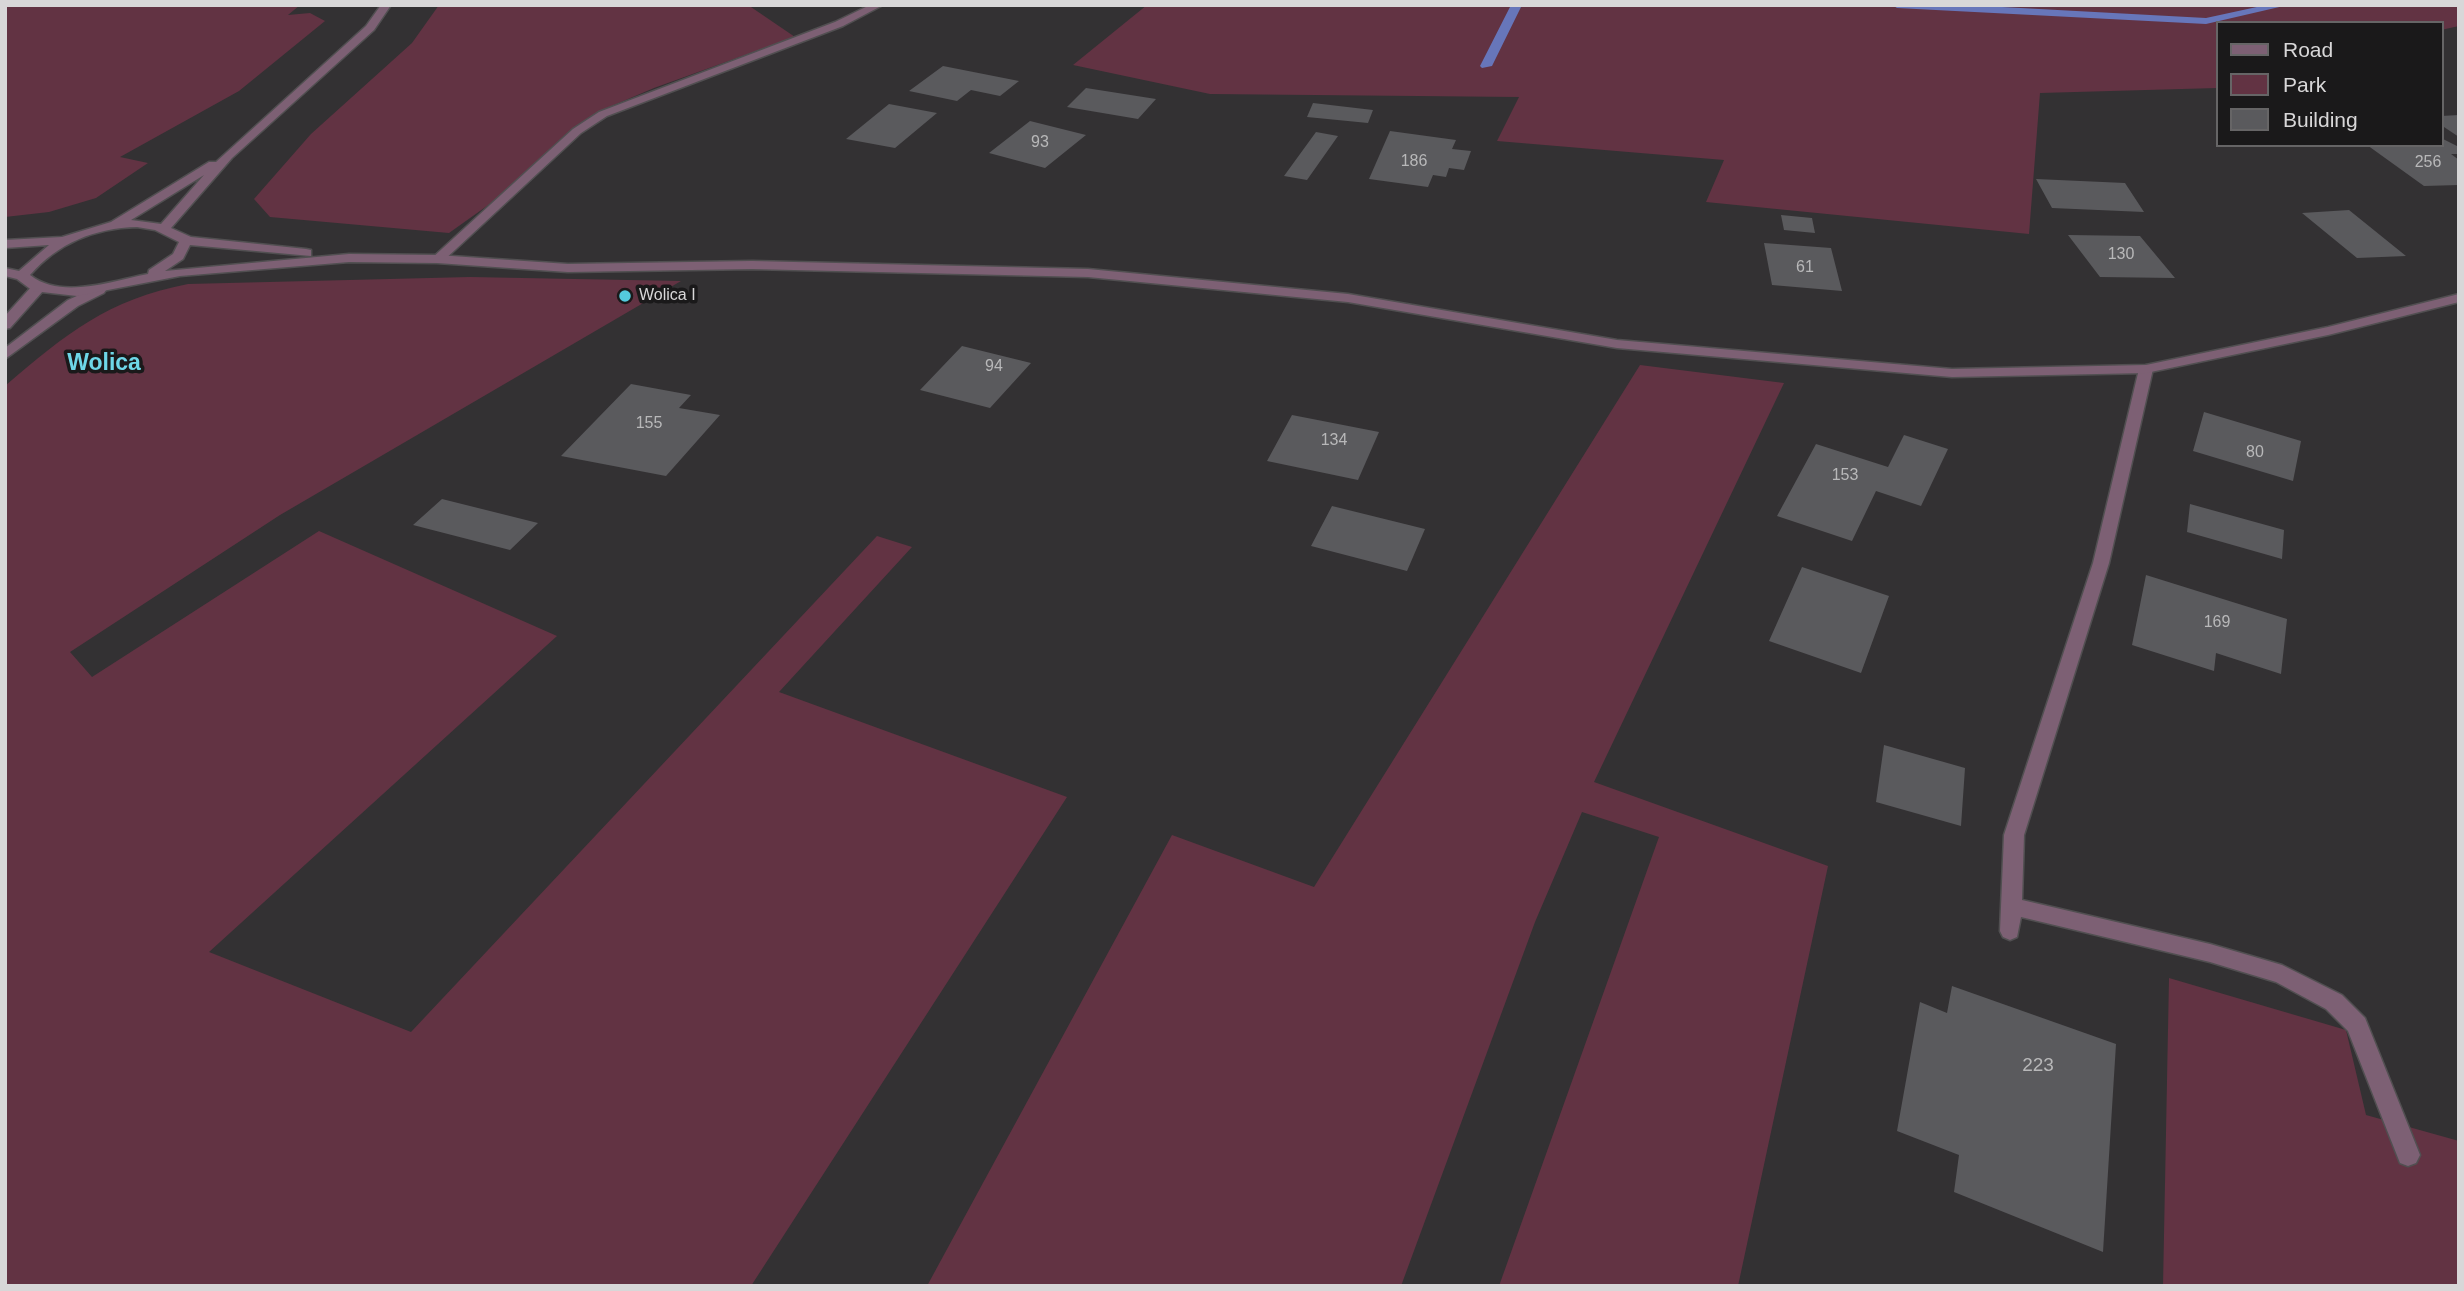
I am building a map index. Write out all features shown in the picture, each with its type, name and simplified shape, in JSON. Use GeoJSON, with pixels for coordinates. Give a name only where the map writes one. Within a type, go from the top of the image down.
{"type":"FeatureCollection","features":[{"type":"Feature","properties":{"kind":"street"},"geometry":{"type":"LineString","coordinates":[[163,229],[228,156],[370,28],[386,5]]}},
{"type":"Feature","properties":{"kind":"street"},"geometry":{"type":"LineString","coordinates":[[437,259],[578,131],[603,114],[839,24],[878,5]]}},
{"type":"Feature","properties":{"kind":"street"},"geometry":{"type":"LineString","coordinates":[[110,227],[228,156]]}},
{"type":"Feature","properties":{"kind":"street"},"geometry":{"type":"LineString","coordinates":[[5,244],[62,240],[110,227],[140,224],[163,229],[186,240],[349,258]]}},
{"type":"Feature","properties":{"kind":"street"},"geometry":{"type":"LineString","coordinates":[[22,276],[37,258],[62,240]]}},
{"type":"Feature","properties":{"kind":"street"},"geometry":{"type":"LineString","coordinates":[[142,279],[178,256],[186,240]]}},
{"type":"Feature","properties":{"kind":"street"},"geometry":{"type":"LineString","coordinates":[[5,272],[22,276],[38,288],[77,292],[180,272],[349,258],[437,259],[568,268],[752,265],[1088,273],[1348,298],[1617,344],[1734,357],[1952,373],[2146,369],[2328,331],[2459,298]]}},
{"type":"Feature","properties":{"kind":"street"},"geometry":{"type":"LineString","coordinates":[[5,325],[38,288]]}},
{"type":"Feature","properties":{"kind":"street"},"geometry":{"type":"LineString","coordinates":[[5,355],[73,303],[99,289]]}},
{"type":"Feature","properties":{"kind":"street"},"geometry":{"type":"LineString","coordinates":[[2010,931],[2014,835],[2101,564],[2146,369]]}},
{"type":"Feature","properties":{"kind":"street"},"geometry":{"type":"LineString","coordinates":[[2011,906],[2210,953],[2282,974],[2334,1002],[2357,1025],[2408,1155]]}},
{"type":"Feature","properties":{"kind":"green space"},"geometry":{"type":"Polygon","coordinates":[[[5,5],[300,5],[288,15],[310,13],[325,21],[239,91],[120,157],[148,163],[96,198],[49,212],[5,217],[5,5]]]}},
{"type":"Feature","properties":{"kind":"green space"},"geometry":{"type":"Polygon","coordinates":[[[439,5],[748,5],[795,37],[654,88],[607,108],[565,135],[501,196],[449,233],[270,217],[254,199],[311,134],[412,43],[439,5]]]}},
{"type":"Feature","properties":{"kind":"green space"},"geometry":{"type":"Polygon","coordinates":[[[1147,5],[2459,5],[2459,26],[2443,30],[2443,21],[2216,21],[2216,88],[2040,93],[2029,234],[1706,202],[1724,160],[1497,141],[1519,97],[1210,94],[1073,65],[1147,5]]]}},
{"type":"Feature","properties":{"kind":"green space"},"geometry":{"type":"Polygon","coordinates":[[[470,277],[681,281],[280,515],[70,652],[92,677],[319,531],[557,636],[209,952],[411,1032],[877,536],[912,547],[779,692],[1067,797],[751,1286],[5,1286],[5,386],[48,350],[89,321],[134,299],[188,284],[470,277]]]}},
{"type":"Feature","properties":{"kind":"green space"},"geometry":{"type":"Polygon","coordinates":[[[1640,365],[1784,383],[1594,782],[1828,866],[1738,1286],[1499,1286],[1659,837],[1582,812],[1535,922],[1401,1286],[927,1286],[1172,835],[1314,887],[1640,365]]]}},
{"type":"Feature","properties":{"kind":"green space"},"geometry":{"type":"Polygon","coordinates":[[[2169,978],[2346,1030],[2366,1115],[2459,1141],[2459,1286],[2163,1286],[2169,978]]]}},
{"type":"Feature","properties":{"kind":"building"},"geometry":{"type":"Polygon","coordinates":[[[943,66],[1019,81],[1000,96],[971,90],[957,101],[909,91],[943,66]]]}},
{"type":"Feature","properties":{"kind":"building"},"geometry":{"type":"Polygon","coordinates":[[[1086,88],[1156,99],[1138,119],[1067,107],[1086,88]]]}},
{"type":"Feature","properties":{"kind":"building"},"geometry":{"type":"Polygon","coordinates":[[[1313,103],[1373,110],[1368,123],[1307,117],[1313,103]]]}},
{"type":"Feature","properties":{"kind":"building"},"geometry":{"type":"Polygon","coordinates":[[[889,104],[937,113],[895,148],[846,139],[889,104]]]}},
{"type":"Feature","properties":{"kind":"building"},"geometry":{"type":"Polygon","coordinates":[[[2459,115],[2459,137],[2443,126],[2443,116],[2459,115]]]}},
{"type":"Feature","properties":{"kind":"building"},"geometry":{"type":"Polygon","coordinates":[[[1030,121],[1086,135],[1045,168],[989,153],[1030,121]]]}},
{"type":"Feature","properties":{"kind":"building"},"geometry":{"type":"Polygon","coordinates":[[[1390,131],[1456,140],[1452,149],[1471,151],[1464,170],[1449,168],[1446,177],[1433,175],[1428,187],[1369,179],[1390,131]]]}},
{"type":"Feature","properties":{"kind":"building"},"geometry":{"type":"Polygon","coordinates":[[[1316,132],[1338,136],[1307,180],[1284,176],[1316,132]]]}},
{"type":"Feature","properties":{"kind":"building"},"geometry":{"type":"Polygon","coordinates":[[[2443,139],[2459,147],[2459,154],[2451,154],[2459,160],[2459,185],[2424,186],[2370,147],[2443,147],[2443,139]]]}},
{"type":"Feature","properties":{"kind":"building"},"geometry":{"type":"Polygon","coordinates":[[[2036,179],[2125,183],[2144,212],[2052,208],[2036,179]]]}},
{"type":"Feature","properties":{"kind":"building"},"geometry":{"type":"Polygon","coordinates":[[[2349,210],[2406,256],[2357,258],[2302,213],[2349,210]]]}},
{"type":"Feature","properties":{"kind":"building"},"geometry":{"type":"Polygon","coordinates":[[[1781,215],[1812,218],[1815,233],[1784,230],[1781,215]]]}},
{"type":"Feature","properties":{"kind":"building"},"geometry":{"type":"Polygon","coordinates":[[[2068,235],[2140,236],[2175,278],[2100,277],[2068,235]]]}},
{"type":"Feature","properties":{"kind":"building"},"geometry":{"type":"Polygon","coordinates":[[[1764,243],[1831,248],[1842,291],[1772,285],[1764,243]]]}},
{"type":"Feature","properties":{"kind":"building"},"geometry":{"type":"Polygon","coordinates":[[[962,346],[1031,363],[990,408],[920,390],[962,346]]]}},
{"type":"Feature","properties":{"kind":"building"},"geometry":{"type":"Polygon","coordinates":[[[631,384],[691,395],[679,408],[720,415],[666,476],[561,456],[631,384]]]}},
{"type":"Feature","properties":{"kind":"building"},"geometry":{"type":"Polygon","coordinates":[[[2204,412],[2301,441],[2293,481],[2193,451],[2204,412]]]}},
{"type":"Feature","properties":{"kind":"building"},"geometry":{"type":"Polygon","coordinates":[[[1292,415],[1379,432],[1358,480],[1267,461],[1292,415]]]}},
{"type":"Feature","properties":{"kind":"building"},"geometry":{"type":"Polygon","coordinates":[[[1904,435],[1948,449],[1921,506],[1876,491],[1852,541],[1777,516],[1816,444],[1888,467],[1904,435]]]}},
{"type":"Feature","properties":{"kind":"building"},"geometry":{"type":"Polygon","coordinates":[[[442,499],[538,523],[510,550],[413,525],[442,499]]]}},
{"type":"Feature","properties":{"kind":"building"},"geometry":{"type":"Polygon","coordinates":[[[2190,504],[2284,530],[2282,559],[2187,532],[2190,504]]]}},
{"type":"Feature","properties":{"kind":"building"},"geometry":{"type":"Polygon","coordinates":[[[1332,506],[1425,529],[1407,571],[1311,546],[1332,506]]]}},
{"type":"Feature","properties":{"kind":"building"},"geometry":{"type":"Polygon","coordinates":[[[1802,567],[1889,596],[1861,673],[1769,641],[1802,567]]]}},
{"type":"Feature","properties":{"kind":"building"},"geometry":{"type":"Polygon","coordinates":[[[2146,575],[2287,619],[2281,674],[2216,653],[2214,671],[2132,645],[2146,575]]]}},
{"type":"Feature","properties":{"kind":"building"},"geometry":{"type":"Polygon","coordinates":[[[1884,745],[1965,768],[1961,826],[1876,802],[1884,745]]]}},
{"type":"Feature","properties":{"kind":"building"},"geometry":{"type":"Polygon","coordinates":[[[1952,986],[2116,1044],[2103,1252],[1954,1192],[1959,1155],[1897,1131],[1920,1002],[1947,1013],[1952,986]]]}},
{"type":"Feature","properties":{"kind":"waterway"},"geometry":{"type":"LineString","coordinates":[[1486,66],[1517,5]]}},
{"type":"Feature","properties":{"kind":"waterway"},"geometry":{"type":"LineString","coordinates":[[1897,5],[2206,21],[2283,5]]}},
{"type":"Feature","properties":{"kind":"place","name":"Wolica I"},"geometry":{"type":"Point","coordinates":[625,296]}},
{"type":"Feature","properties":{"kind":"district","name":"Wolica"},"geometry":{"type":"Point","coordinates":[104,364]}}]}
